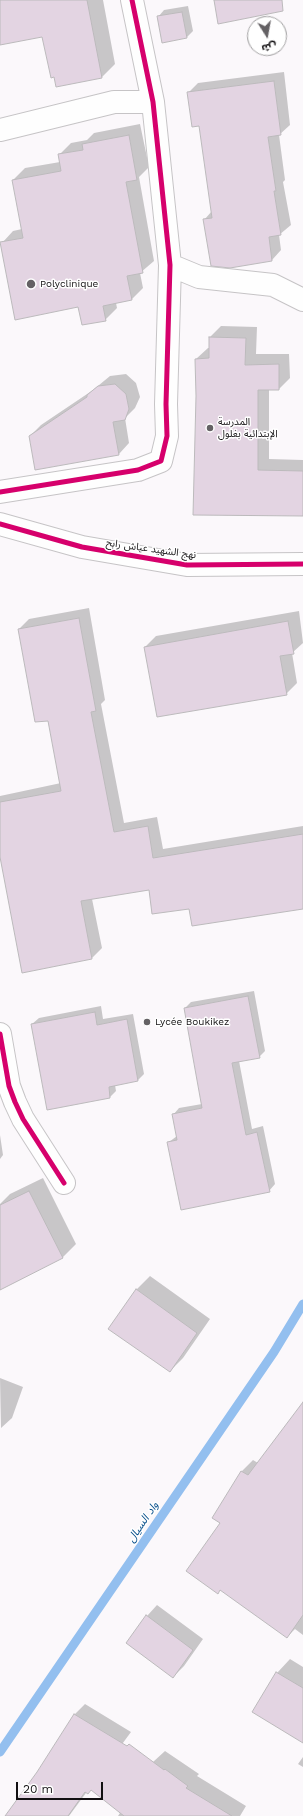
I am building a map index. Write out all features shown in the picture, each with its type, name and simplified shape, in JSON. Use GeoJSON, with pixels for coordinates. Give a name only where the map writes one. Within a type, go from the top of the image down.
{"type":"FeatureCollection","features":[{"type":"Feature","properties":{"kind":"street"},"geometry":{"type":"LineString","coordinates":[[0,492],[138,470],[161,462],[168,436],[166,404],[170,265],[153,102],[132,0]]}},
{"type":"Feature","properties":{"kind":"street"},"geometry":{"type":"LineString","coordinates":[[0,130],[114,102],[153,102]]}},
{"type":"Feature","properties":{"kind":"street"},"geometry":{"type":"LineString","coordinates":[[170,265],[199,277],[273,285],[303,300]]}},
{"type":"Feature","properties":{"kind":"street","name":"نهج الشهيد عياش رابح"},"geometry":{"type":"LineString","coordinates":[[0,524],[82,547],[187,565],[303,564]]}},
{"type":"Feature","properties":{"kind":"street"},"geometry":{"type":"LineString","coordinates":[[0,1034],[9,1086],[15,1102],[23,1119],[64,1183]]}},
{"type":"Feature","properties":{"kind":"building"},"geometry":{"type":"Polygon","coordinates":[[[0,0],[87,0],[102,78],[56,87],[54,77],[51,78],[42,37],[0,45],[0,0]]]}},
{"type":"Feature","properties":{"kind":"building"},"geometry":{"type":"Polygon","coordinates":[[[214,0],[282,0],[283,11],[258,16],[247,16],[247,18],[218,24],[214,0]]]}},
{"type":"Feature","properties":{"kind":"building"},"geometry":{"type":"Polygon","coordinates":[[[182,12],[187,38],[162,43],[157,16],[182,12]]]}},
{"type":"Feature","properties":{"kind":"building"},"geometry":{"type":"Polygon","coordinates":[[[274,81],[281,135],[268,137],[281,235],[269,237],[272,261],[230,268],[211,266],[203,219],[212,218],[199,126],[192,127],[187,92],[274,81]]]}},
{"type":"Feature","properties":{"kind":"building"},"geometry":{"type":"Polygon","coordinates":[[[129,135],[137,180],[126,182],[143,273],[127,276],[132,300],[103,306],[106,321],[82,325],[78,307],[15,320],[0,242],[23,238],[12,180],[61,171],[58,154],[83,150],[82,144],[129,135]]]}},
{"type":"Feature","properties":{"kind":"building"},"geometry":{"type":"Polygon","coordinates":[[[209,337],[246,338],[245,365],[279,364],[279,390],[258,390],[258,470],[303,471],[303,516],[193,515],[196,396],[195,359],[209,358],[209,337]]]}},
{"type":"Feature","properties":{"kind":"building"},"geometry":{"type":"Polygon","coordinates":[[[115,384],[126,394],[129,409],[125,420],[113,422],[119,455],[35,470],[29,436],[87,397],[87,395],[98,386],[115,384]]]}},
{"type":"Feature","properties":{"kind":"building"},"geometry":{"type":"Polygon","coordinates":[[[79,618],[96,711],[91,712],[114,832],[148,826],[153,858],[303,834],[303,909],[192,926],[189,909],[152,914],[149,890],[81,901],[92,959],[22,973],[0,857],[0,802],[61,791],[48,721],[35,722],[18,629],[79,618]]]}},
{"type":"Feature","properties":{"kind":"building"},"geometry":{"type":"Polygon","coordinates":[[[288,621],[294,654],[280,656],[287,695],[157,717],[144,647],[288,621]]]}},
{"type":"Feature","properties":{"kind":"building"},"geometry":{"type":"Polygon","coordinates":[[[248,996],[260,1058],[232,1063],[246,1135],[257,1132],[270,1192],[181,1210],[167,1142],[177,1140],[172,1114],[202,1108],[184,1008],[248,996]]]}},
{"type":"Feature","properties":{"kind":"building"},"geometry":{"type":"Polygon","coordinates":[[[95,1012],[97,1025],[127,1019],[138,1081],[109,1087],[110,1098],[47,1110],[31,1024],[95,1012]]]}},
{"type":"Feature","properties":{"kind":"building"},"geometry":{"type":"Polygon","coordinates":[[[29,1191],[63,1258],[0,1290],[0,1205],[29,1191]]]}},
{"type":"Feature","properties":{"kind":"building"},"geometry":{"type":"Polygon","coordinates":[[[136,1289],[197,1333],[170,1372],[108,1329],[136,1289]]]}},
{"type":"Feature","properties":{"kind":"building"},"geometry":{"type":"Polygon","coordinates":[[[303,1402],[303,1615],[287,1638],[220,1590],[218,1594],[186,1571],[220,1523],[212,1518],[241,1471],[248,1475],[303,1402]]]}},
{"type":"Feature","properties":{"kind":"building"},"geometry":{"type":"Polygon","coordinates":[[[146,1615],[193,1650],[173,1678],[126,1643],[146,1615]]]}},
{"type":"Feature","properties":{"kind":"building"},"geometry":{"type":"Polygon","coordinates":[[[276,1672],[303,1688],[303,1743],[252,1712],[276,1672]]]}},
{"type":"Feature","properties":{"kind":"building"},"geometry":{"type":"Polygon","coordinates":[[[74,1714],[127,1746],[129,1744],[188,1786],[186,1788],[232,1816],[124,1816],[91,1790],[88,1794],[85,1792],[68,1816],[5,1816],[37,1772],[74,1714]]]}},
{"type":"Feature","properties":{"kind":"waterway","name":"واد السيال"},"geometry":{"type":"LineString","coordinates":[[0,1752],[274,1352],[303,1304]]}},
{"type":"Feature","properties":{"kind":"cycle path"},"geometry":{"type":"LineString","coordinates":[[0,492],[138,470],[161,461],[167,436],[166,404],[170,265],[153,102],[132,0]]}},
{"type":"Feature","properties":{"kind":"cycle path"},"geometry":{"type":"LineString","coordinates":[[0,524],[82,547],[187,565],[303,564]]}},
{"type":"Feature","properties":{"kind":"cycle path"},"geometry":{"type":"LineString","coordinates":[[0,1034],[9,1086],[15,1102],[23,1119],[64,1183]]}},
{"type":"Feature","properties":{"kind":"place","name":"Polyclinique"},"geometry":{"type":"Point","coordinates":[31,284]}},
{"type":"Feature","properties":{"kind":"place","name":"المدرسة الإبتدائية بغلول"},"geometry":{"type":"Point","coordinates":[210,428]}},
{"type":"Feature","properties":{"kind":"place","name":"Lycée Boukikez"},"geometry":{"type":"Point","coordinates":[147,1022]}}]}
